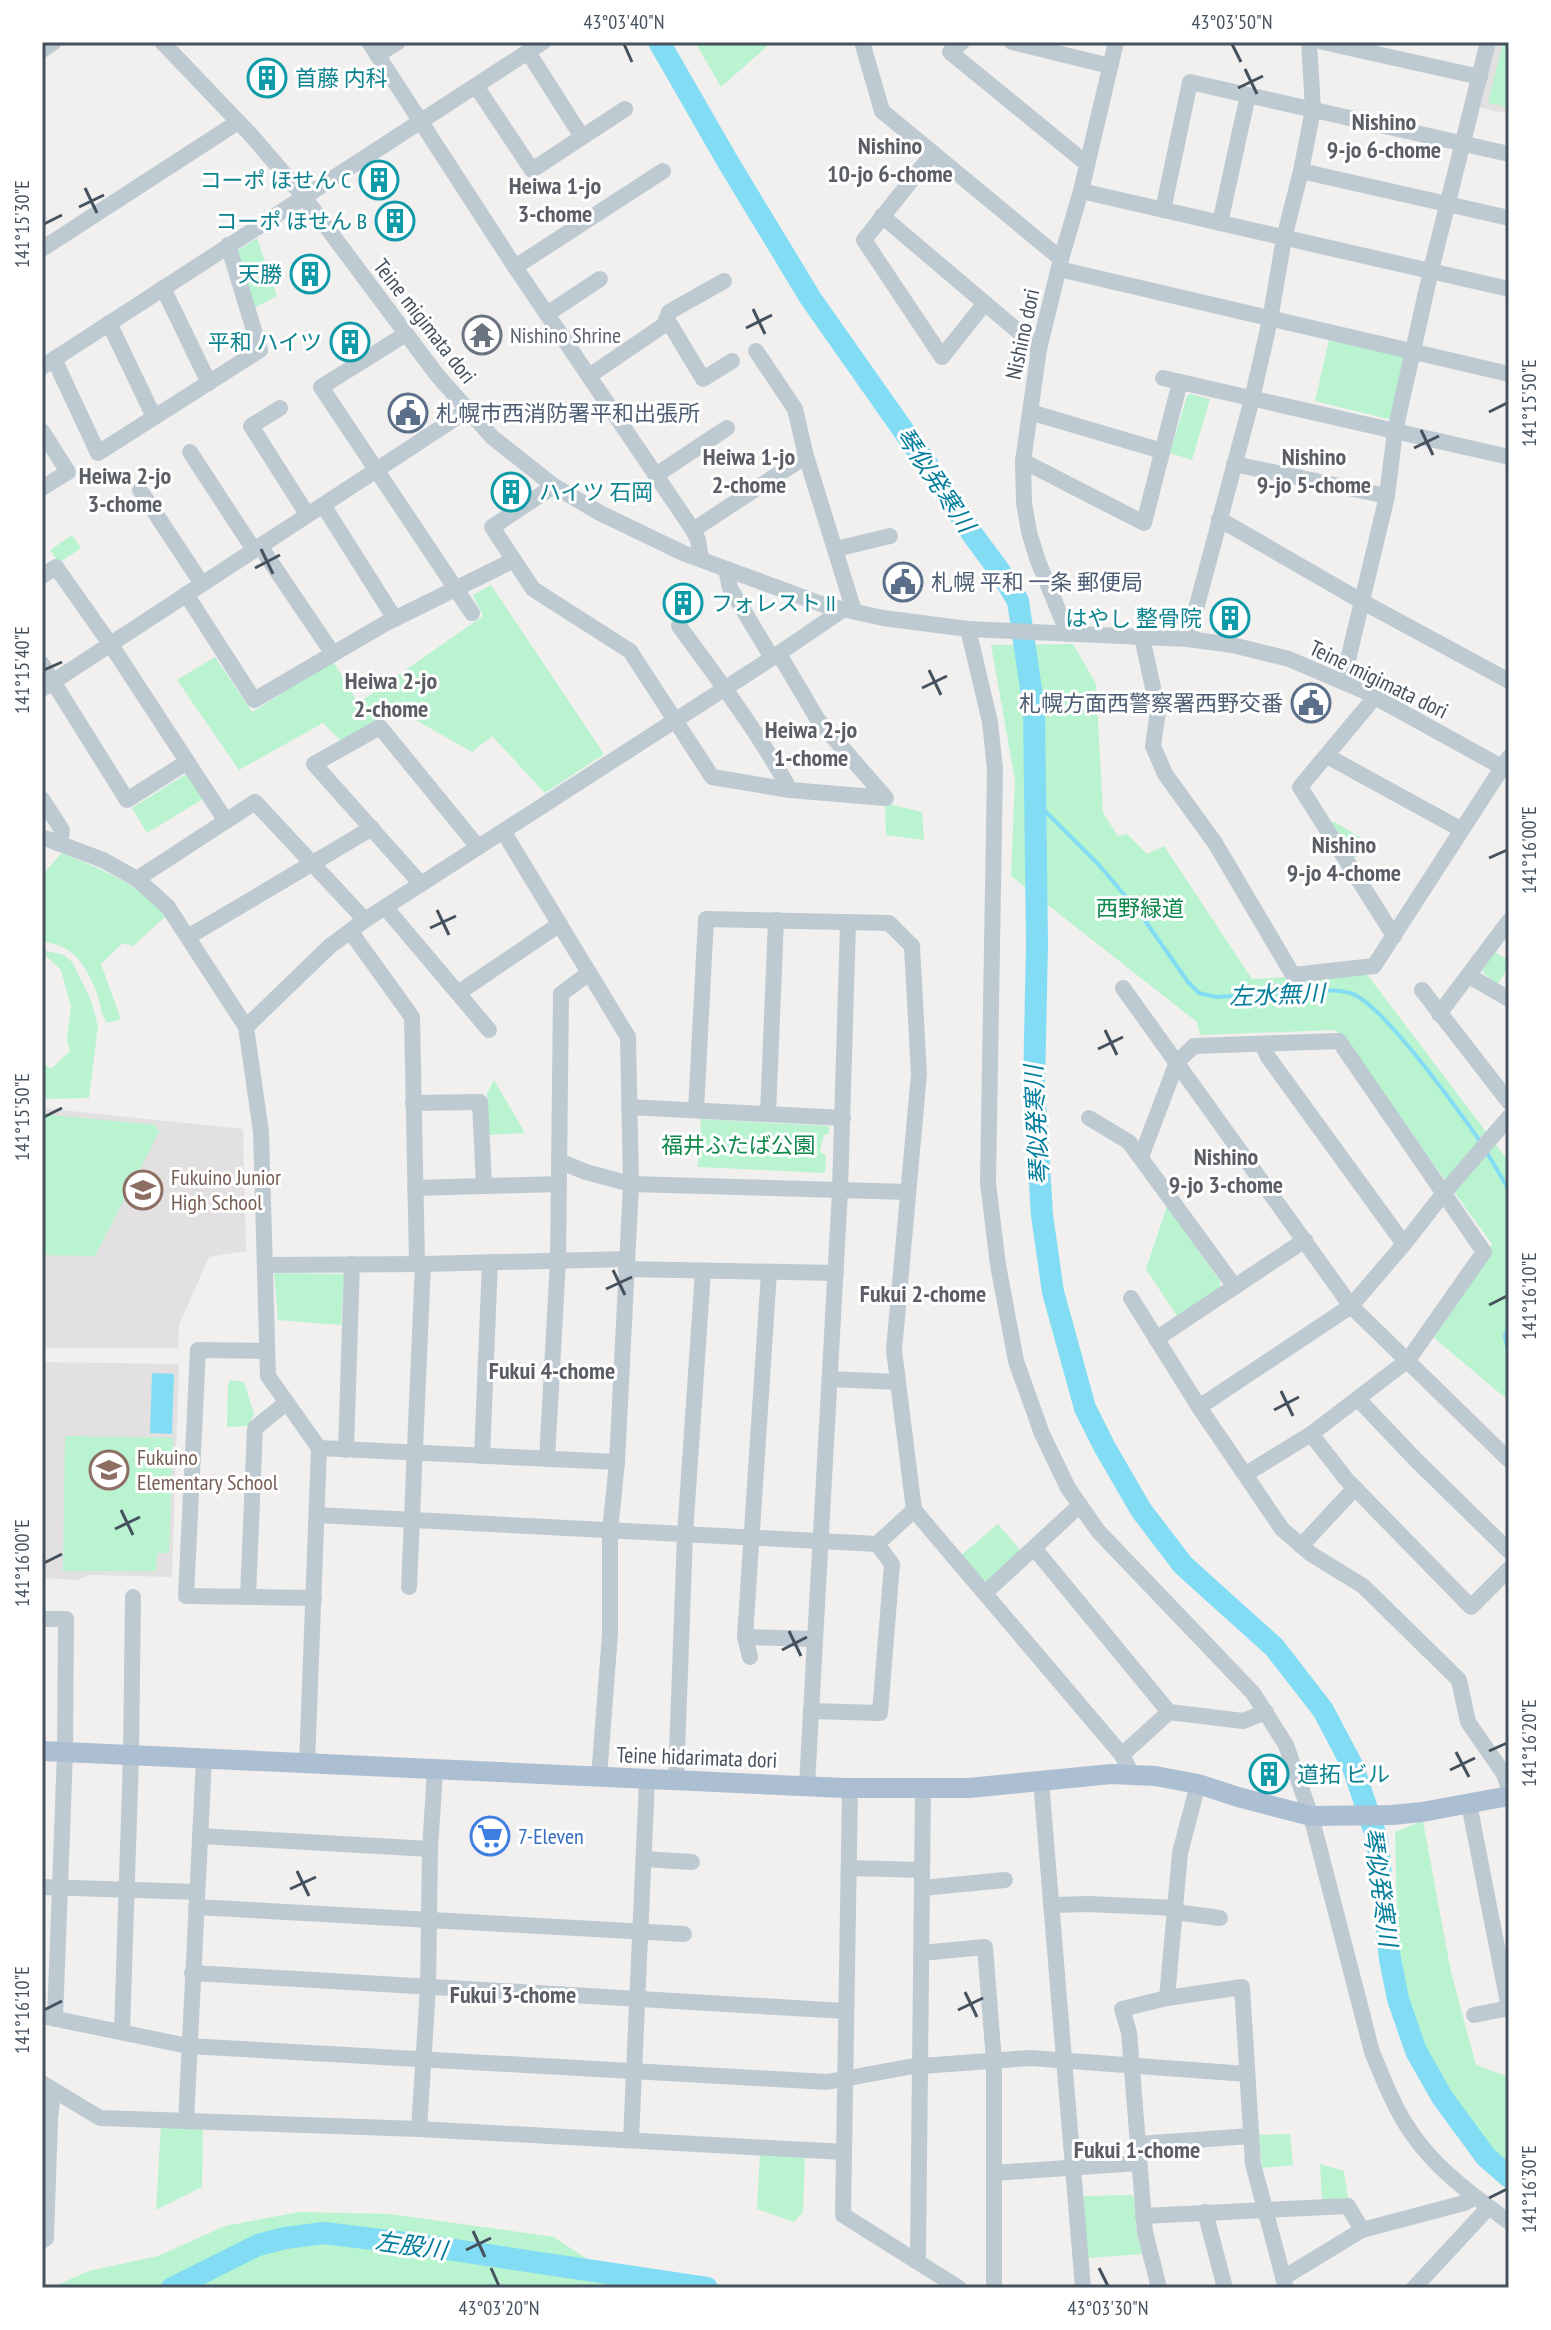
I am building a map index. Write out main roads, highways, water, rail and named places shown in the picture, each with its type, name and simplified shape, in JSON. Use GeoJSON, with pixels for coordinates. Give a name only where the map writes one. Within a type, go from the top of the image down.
{"type":"FeatureCollection","features":[{"type":"Feature","properties":{"kind":"main road","name":"Teine hidarimata dori"},"geometry":{"type":"LineString","coordinates":[[42,1751],[850,1788],[969,1788],[1111,1774],[1155,1776],[1198,1784],[1311,1816],[1422,1812],[1509,1796]]}},
{"type":"Feature","properties":{"kind":"water"},"geometry":{"type":"Polygon","coordinates":[[[152,1373],[174,1374],[172,1434],[150,1433],[152,1373]]]}},
{"type":"Feature","properties":{"kind":"waterway","name":"琴似発寒川"},"geometry":{"type":"LineString","coordinates":[[659,42],[811,299],[1018,601],[1034,709],[1037,944],[1034,1086],[1042,1215],[1053,1292],[1085,1408],[1141,1510],[1183,1565],[1274,1647],[1323,1710],[1353,1767],[1377,1839],[1390,1959],[1398,1999],[1416,2051],[1442,2097],[1486,2157],[1509,2177]]}},
{"type":"Feature","properties":{"kind":"waterway","name":"左水無川"},"geometry":{"type":"LineString","coordinates":[[1036,802],[1099,865],[1139,912],[1199,993],[1216,997],[1323,990],[1350,993],[1364,1001],[1400,1036],[1482,1144]]}},
{"type":"Feature","properties":{"kind":"waterway","name":"左水無川"},"geometry":{"type":"LineString","coordinates":[[1486,1151],[1509,1190]]}},
{"type":"Feature","properties":{"kind":"waterway","name":"左水無川"},"geometry":{"type":"LineString","coordinates":[[1509,1323],[1505,1336],[1509,1357]]}},
{"type":"Feature","properties":{"kind":"waterway","name":"左股川"},"geometry":{"type":"LineString","coordinates":[[172,2288],[258,2245],[324,2233],[707,2288]]}},
{"type":"Feature","properties":{"kind":"place","name":"首藤 内科"},"geometry":{"type":"Point","coordinates":[267,78]}},
{"type":"Feature","properties":{"kind":"place","name":"コーポ ほせん C"},"geometry":{"type":"Point","coordinates":[379,180]}},
{"type":"Feature","properties":{"kind":"place","name":"コーポ ほせん B"},"geometry":{"type":"Point","coordinates":[395,221]}},
{"type":"Feature","properties":{"kind":"place","name":"天勝"},"geometry":{"type":"Point","coordinates":[310,274]}},
{"type":"Feature","properties":{"kind":"place","name":"Nishino Shrine"},"geometry":{"type":"Point","coordinates":[482,335]}},
{"type":"Feature","properties":{"kind":"place","name":"平和 ハイツ"},"geometry":{"type":"Point","coordinates":[350,342]}},
{"type":"Feature","properties":{"kind":"place","name":"札幌市西消防署平和出張所"},"geometry":{"type":"Point","coordinates":[408,413]}},
{"type":"Feature","properties":{"kind":"place","name":"ハイツ 石岡"},"geometry":{"type":"Point","coordinates":[511,492]}},
{"type":"Feature","properties":{"kind":"place","name":"札幌 平和 一条 郵便局"},"geometry":{"type":"Point","coordinates":[903,582]}},
{"type":"Feature","properties":{"kind":"place","name":"フォレスト II"},"geometry":{"type":"Point","coordinates":[683,603]}},
{"type":"Feature","properties":{"kind":"place","name":"はやし 整骨院"},"geometry":{"type":"Point","coordinates":[1230,618]}},
{"type":"Feature","properties":{"kind":"place","name":"札幌方面西警察署西野交番"},"geometry":{"type":"Point","coordinates":[1311,703]}},
{"type":"Feature","properties":{"kind":"place","name":"Fukuino Junior High School"},"geometry":{"type":"Point","coordinates":[143,1190]}},
{"type":"Feature","properties":{"kind":"place","name":"Fukuino Elementary School"},"geometry":{"type":"Point","coordinates":[109,1470]}},
{"type":"Feature","properties":{"kind":"place","name":"道拓 ビル"},"geometry":{"type":"Point","coordinates":[1269,1774]}},
{"type":"Feature","properties":{"kind":"place","name":"7-Eleven"},"geometry":{"type":"Point","coordinates":[490,1836]}},
{"type":"Feature","properties":{"kind":"district","name":"Nishino 9-jo 6-chome"},"geometry":{"type":"Point","coordinates":[1384,136]}},
{"type":"Feature","properties":{"kind":"district","name":"Nishino 10-jo 6-chome"},"geometry":{"type":"Point","coordinates":[890,160]}},
{"type":"Feature","properties":{"kind":"district","name":"Heiwa 1-jo 3-chome"},"geometry":{"type":"Point","coordinates":[555,200]}},
{"type":"Feature","properties":{"kind":"district","name":"Heiwa 1-jo 2-chome"},"geometry":{"type":"Point","coordinates":[749,471]}},
{"type":"Feature","properties":{"kind":"district","name":"Nishino 9-jo 5-chome"},"geometry":{"type":"Point","coordinates":[1314,471]}},
{"type":"Feature","properties":{"kind":"district","name":"Heiwa 2-jo 3-chome"},"geometry":{"type":"Point","coordinates":[125,490]}},
{"type":"Feature","properties":{"kind":"district","name":"Heiwa 2-jo 2-chome"},"geometry":{"type":"Point","coordinates":[391,695]}},
{"type":"Feature","properties":{"kind":"district","name":"Heiwa 2-jo 1-chome"},"geometry":{"type":"Point","coordinates":[811,744]}},
{"type":"Feature","properties":{"kind":"district","name":"Nishino 9-jo 4-chome"},"geometry":{"type":"Point","coordinates":[1344,859]}},
{"type":"Feature","properties":{"kind":"district","name":"Nishino 9-jo 3-chome"},"geometry":{"type":"Point","coordinates":[1226,1171]}},
{"type":"Feature","properties":{"kind":"district","name":"Fukui 2-chome"},"geometry":{"type":"Point","coordinates":[923,1294]}},
{"type":"Feature","properties":{"kind":"district","name":"Fukui 4-chome"},"geometry":{"type":"Point","coordinates":[552,1371]}},
{"type":"Feature","properties":{"kind":"district","name":"Fukui 3-chome"},"geometry":{"type":"Point","coordinates":[513,1995]}},
{"type":"Feature","properties":{"kind":"district","name":"Fukui 1-chome"},"geometry":{"type":"Point","coordinates":[1137,2150]}},
{"type":"Feature","properties":{"kind":"park label","name":"西野緑道"},"geometry":{"type":"Point","coordinates":[1140,908]}},
{"type":"Feature","properties":{"kind":"park label","name":"福井ふたば公園"},"geometry":{"type":"Point","coordinates":[738,1145]}}]}
